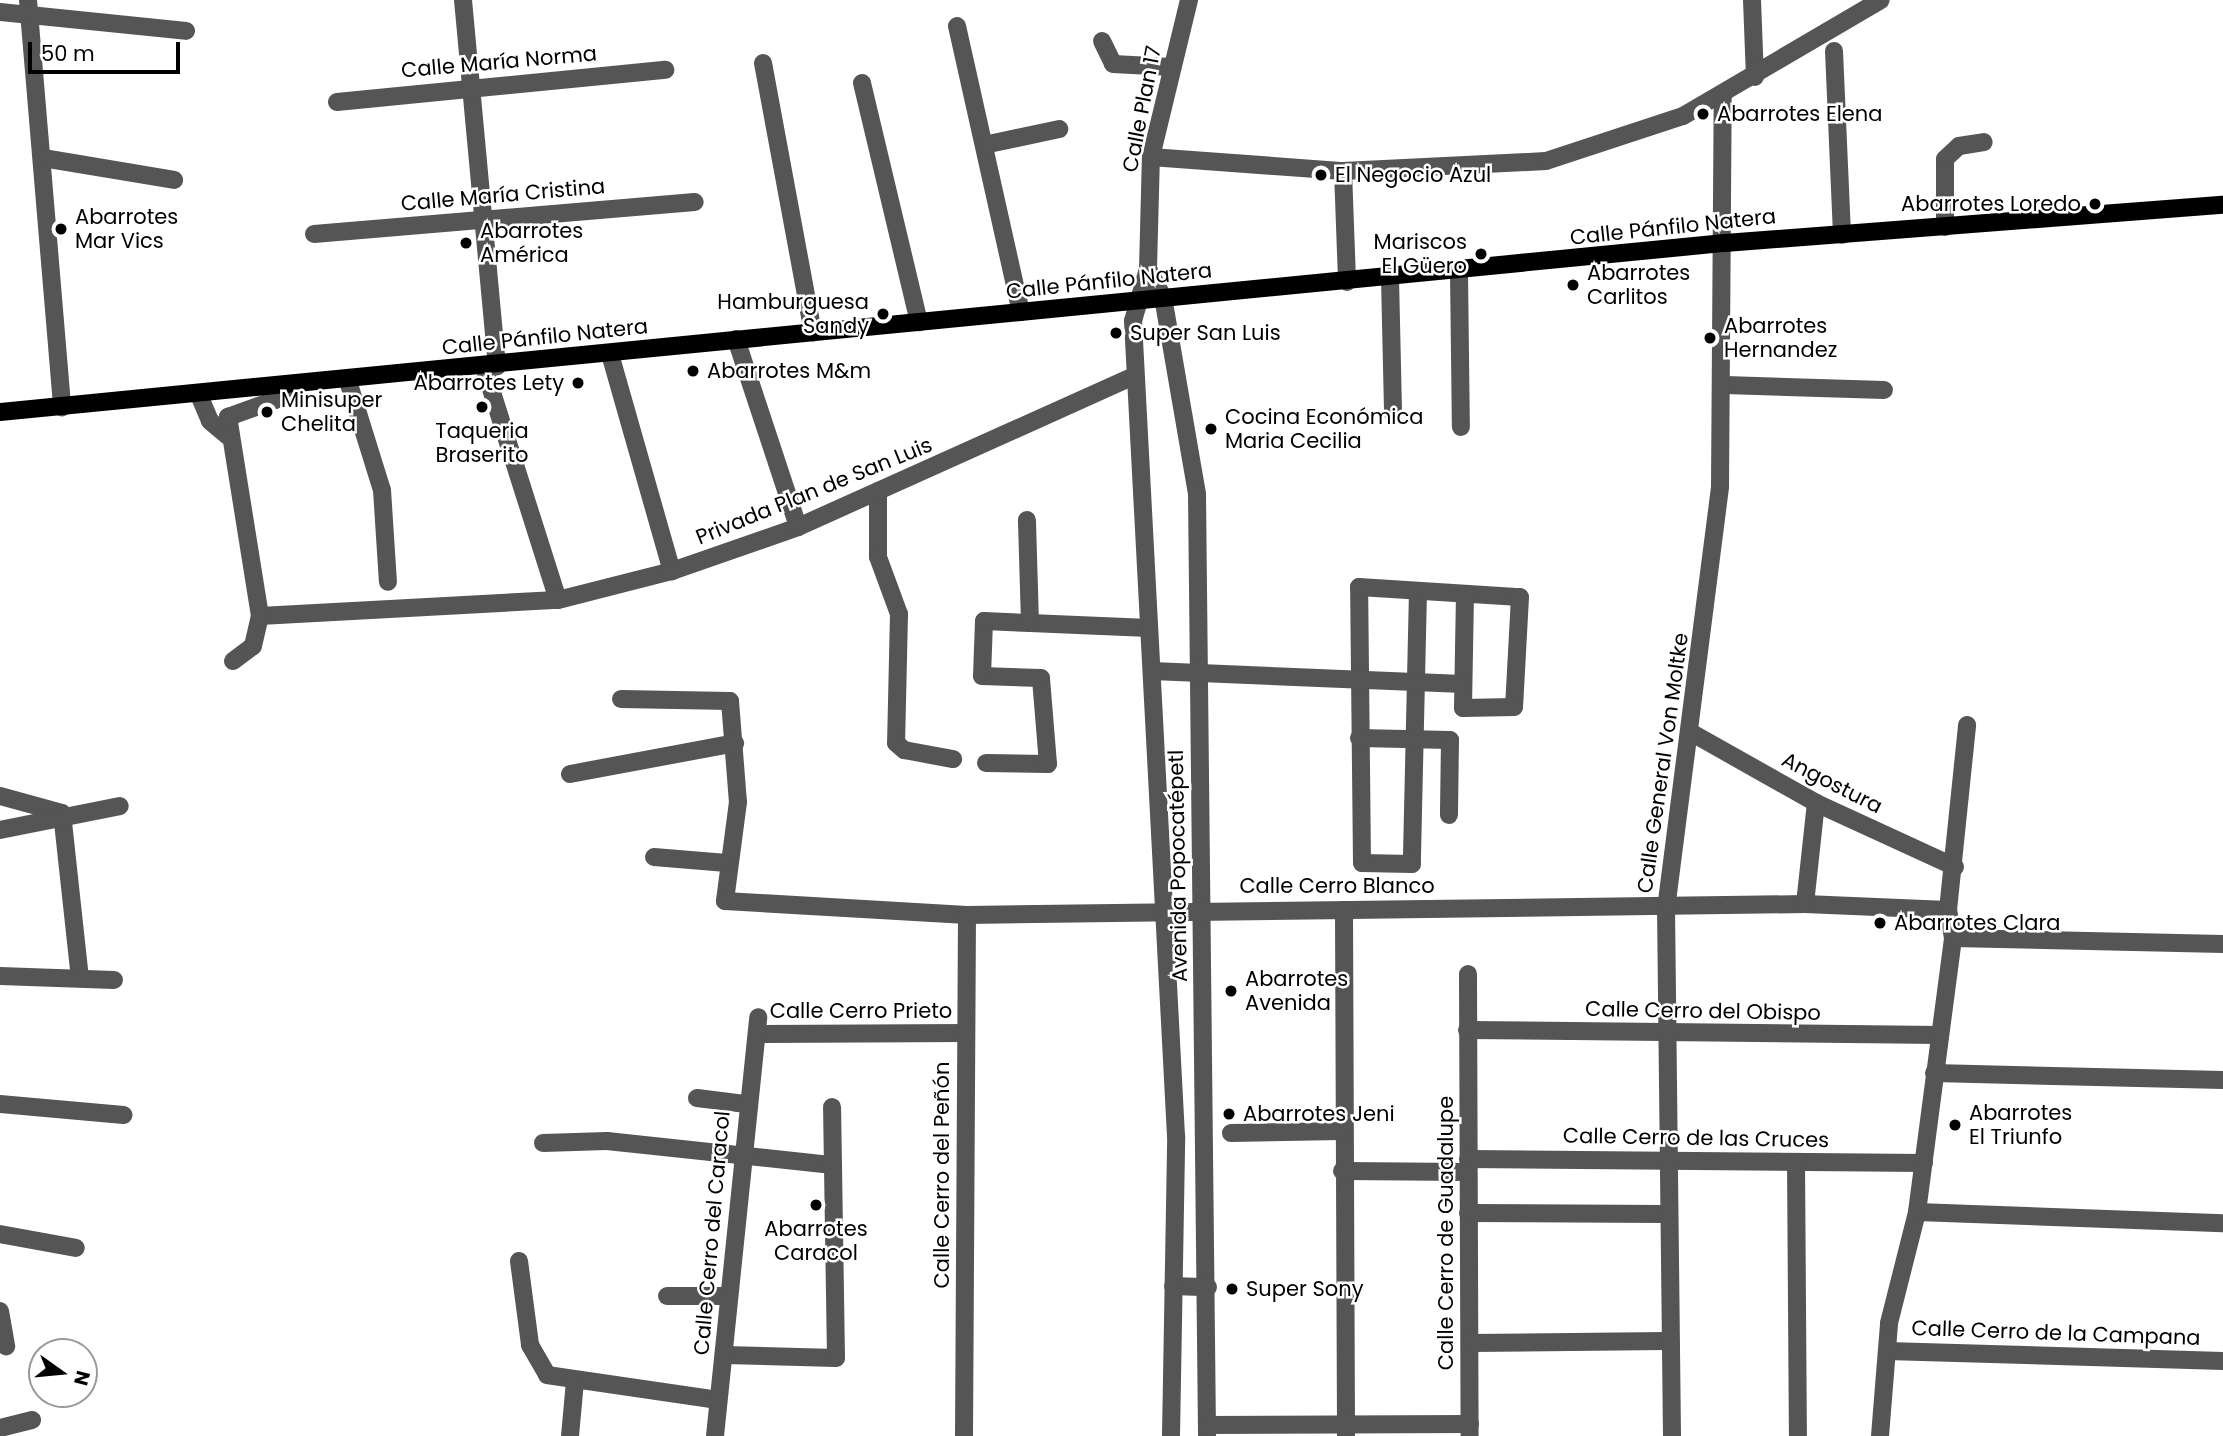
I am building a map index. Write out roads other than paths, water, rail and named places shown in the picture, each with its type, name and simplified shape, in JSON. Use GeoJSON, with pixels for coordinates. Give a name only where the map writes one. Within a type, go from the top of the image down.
{"type":"FeatureCollection","features":[{"type":"Feature","properties":{"kind":"main road","name":"Calle Pánfilo Natera"},"geometry":{"type":"LineString","coordinates":[[0,412],[348,381],[736,339],[1459,272],[1724,243],[2223,205]]}},
{"type":"Feature","properties":{"kind":"street"},"geometry":{"type":"LineString","coordinates":[[463,0],[473,85],[490,366],[558,600]]}},
{"type":"Feature","properties":{"kind":"street","name":"Calle Plan 17"},"geometry":{"type":"LineString","coordinates":[[1135,300],[1148,269],[1151,157],[1189,0]]}},
{"type":"Feature","properties":{"kind":"street"},"geometry":{"type":"LineString","coordinates":[[1752,0],[1755,77]]}},
{"type":"Feature","properties":{"kind":"street"},"geometry":{"type":"LineString","coordinates":[[1151,157],[1343,171],[1546,161],[1723,96],[1881,0]]}},
{"type":"Feature","properties":{"kind":"street"},"geometry":{"type":"LineString","coordinates":[[28,7],[43,158],[62,408]]}},
{"type":"Feature","properties":{"kind":"street"},"geometry":{"type":"LineString","coordinates":[[0,12],[28,7],[186,31]]}},
{"type":"Feature","properties":{"kind":"street"},"geometry":{"type":"LineString","coordinates":[[957,26],[1021,312]]}},
{"type":"Feature","properties":{"kind":"street"},"geometry":{"type":"LineString","coordinates":[[1102,41],[1113,64],[1171,66]]}},
{"type":"Feature","properties":{"kind":"street"},"geometry":{"type":"LineString","coordinates":[[1833,51],[1842,235]]}},
{"type":"Feature","properties":{"kind":"street"},"geometry":{"type":"LineString","coordinates":[[763,63],[813,332]]}},
{"type":"Feature","properties":{"kind":"street","name":"Calle María Norma"},"geometry":{"type":"LineString","coordinates":[[337,102],[473,85],[665,70]]}},
{"type":"Feature","properties":{"kind":"street"},"geometry":{"type":"LineString","coordinates":[[862,83],[919,322]]}},
{"type":"Feature","properties":{"kind":"street","name":"Calle General Von Moltke"},"geometry":{"type":"LineString","coordinates":[[1672,1436],[1666,1341],[1666,909],[1692,733],[1720,486],[1725,385],[1723,96]]}},
{"type":"Feature","properties":{"kind":"street"},"geometry":{"type":"LineString","coordinates":[[984,145],[1059,129]]}},
{"type":"Feature","properties":{"kind":"street"},"geometry":{"type":"LineString","coordinates":[[1945,227],[1945,159],[1959,146],[1984,142]]}},
{"type":"Feature","properties":{"kind":"street"},"geometry":{"type":"LineString","coordinates":[[43,158],[174,180]]}},
{"type":"Feature","properties":{"kind":"street"},"geometry":{"type":"LineString","coordinates":[[1343,171],[1347,282]]}},
{"type":"Feature","properties":{"kind":"street","name":"Calle María Cristina"},"geometry":{"type":"LineString","coordinates":[[314,234],[695,202]]}},
{"type":"Feature","properties":{"kind":"street","name":"Calle Plan 17"},"geometry":{"type":"LineString","coordinates":[[1148,269],[1163,298]]}},
{"type":"Feature","properties":{"kind":"street"},"geometry":{"type":"LineString","coordinates":[[1459,272],[1461,428]]}},
{"type":"Feature","properties":{"kind":"street"},"geometry":{"type":"LineString","coordinates":[[1390,278],[1393,413]]}},
{"type":"Feature","properties":{"kind":"street","name":"Avenida Popocatépetl"},"geometry":{"type":"LineString","coordinates":[[1163,298],[1168,343],[1197,494],[1197,671],[1208,1287],[1207,1430]]}},
{"type":"Feature","properties":{"kind":"street","name":"Avenida Popocatépetl"},"geometry":{"type":"LineString","coordinates":[[1135,300],[1134,376],[1166,910],[1176,1136],[1171,1436]]}},
{"type":"Feature","properties":{"kind":"street"},"geometry":{"type":"LineString","coordinates":[[736,339],[797,527]]}},
{"type":"Feature","properties":{"kind":"street"},"geometry":{"type":"LineString","coordinates":[[1136,346],[1168,343]]}},
{"type":"Feature","properties":{"kind":"street"},"geometry":{"type":"LineString","coordinates":[[610,354],[672,571]]}},
{"type":"Feature","properties":{"kind":"street","name":"Privada Plan de San Luis"},"geometry":{"type":"LineString","coordinates":[[260,616],[558,600],[672,571],[797,527],[1134,376]]}},
{"type":"Feature","properties":{"kind":"street"},"geometry":{"type":"LineString","coordinates":[[348,381],[382,490],[388,583]]}},
{"type":"Feature","properties":{"kind":"street"},"geometry":{"type":"LineString","coordinates":[[1725,385],[1884,390]]}},
{"type":"Feature","properties":{"kind":"street"},"geometry":{"type":"LineString","coordinates":[[233,661],[253,646],[260,616],[228,436],[232,411],[275,400],[288,386]]}},
{"type":"Feature","properties":{"kind":"street"},"geometry":{"type":"LineString","coordinates":[[207,394],[210,421],[228,436]]}},
{"type":"Feature","properties":{"kind":"street"},"geometry":{"type":"LineString","coordinates":[[878,491],[878,557],[899,614],[896,743],[905,750],[953,759]]}},
{"type":"Feature","properties":{"kind":"street"},"geometry":{"type":"LineString","coordinates":[[1027,520],[1030,623]]}},
{"type":"Feature","properties":{"kind":"street"},"geometry":{"type":"LineString","coordinates":[[1418,591],[1412,864],[1362,863],[1359,587],[1520,597],[1514,707],[1463,708],[1465,594]]}},
{"type":"Feature","properties":{"kind":"street"},"geometry":{"type":"LineString","coordinates":[[986,763],[1048,764],[1041,678],[982,676],[984,621],[1149,628]]}},
{"type":"Feature","properties":{"kind":"street"},"geometry":{"type":"LineString","coordinates":[[1152,671],[1463,684]]}},
{"type":"Feature","properties":{"kind":"street"},"geometry":{"type":"LineString","coordinates":[[621,699],[730,701],[738,802],[727,863],[654,857]]}},
{"type":"Feature","properties":{"kind":"street"},"geometry":{"type":"LineString","coordinates":[[1880,1436],[1887,1351],[1917,1212],[1953,938],[1948,910],[1955,867],[1967,725]]}},
{"type":"Feature","properties":{"kind":"street","name":"Angostura"},"geometry":{"type":"LineString","coordinates":[[1692,733],[1816,803],[1955,867]]}},
{"type":"Feature","properties":{"kind":"street"},"geometry":{"type":"LineString","coordinates":[[1359,738],[1450,740],[1449,815]]}},
{"type":"Feature","properties":{"kind":"street"},"geometry":{"type":"LineString","coordinates":[[570,774],[735,743]]}},
{"type":"Feature","properties":{"kind":"street"},"geometry":{"type":"LineString","coordinates":[[0,796],[62,813]]}},
{"type":"Feature","properties":{"kind":"street"},"geometry":{"type":"LineString","coordinates":[[1805,904],[1816,803]]}},
{"type":"Feature","properties":{"kind":"street"},"geometry":{"type":"LineString","coordinates":[[0,830],[62,813],[120,806]]}},
{"type":"Feature","properties":{"kind":"street"},"geometry":{"type":"LineString","coordinates":[[62,813],[79,978]]}},
{"type":"Feature","properties":{"kind":"street","name":"Calle Cerro Blanco"},"geometry":{"type":"LineString","coordinates":[[727,863],[725,901],[967,915],[1201,909],[1666,909],[1805,904],[1948,910]]}},
{"type":"Feature","properties":{"kind":"street"},"geometry":{"type":"LineString","coordinates":[[1344,910],[1341,1131],[1346,1430]]}},
{"type":"Feature","properties":{"kind":"street","name":"Calle Cerro del Peñón"},"geometry":{"type":"LineString","coordinates":[[964,1436],[967,915]]}},
{"type":"Feature","properties":{"kind":"street"},"geometry":{"type":"LineString","coordinates":[[1953,938],[2223,944]]}},
{"type":"Feature","properties":{"kind":"street","name":"Calle Cerro de Guadalupe"},"geometry":{"type":"LineString","coordinates":[[1468,974],[1470,1430]]}},
{"type":"Feature","properties":{"kind":"street"},"geometry":{"type":"LineString","coordinates":[[0,976],[114,980]]}},
{"type":"Feature","properties":{"kind":"street","name":"Calle Cerro Prieto"},"geometry":{"type":"LineString","coordinates":[[757,1026],[966,1033]]}},
{"type":"Feature","properties":{"kind":"street","name":"Calle Cerro del Caracol"},"geometry":{"type":"LineString","coordinates":[[715,1436],[725,1355],[745,1104],[757,1026]]}},
{"type":"Feature","properties":{"kind":"street","name":"Calle Cerro del Obispo"},"geometry":{"type":"LineString","coordinates":[[1467,1030],[1940,1035]]}},
{"type":"Feature","properties":{"kind":"street"},"geometry":{"type":"LineString","coordinates":[[1934,1073],[2223,1080]]}},
{"type":"Feature","properties":{"kind":"street"},"geometry":{"type":"LineString","coordinates":[[697,1098],[745,1104]]}},
{"type":"Feature","properties":{"kind":"street"},"geometry":{"type":"LineString","coordinates":[[0,1104],[124,1115]]}},
{"type":"Feature","properties":{"kind":"street"},"geometry":{"type":"LineString","coordinates":[[725,1355],[836,1358],[832,1107]]}},
{"type":"Feature","properties":{"kind":"street"},"geometry":{"type":"LineString","coordinates":[[1231,1133],[1341,1131]]}},
{"type":"Feature","properties":{"kind":"street"},"geometry":{"type":"LineString","coordinates":[[543,1143],[607,1141],[833,1165]]}},
{"type":"Feature","properties":{"kind":"street","name":"Calle Cerro de las Cruces"},"geometry":{"type":"LineString","coordinates":[[1342,1171],[1667,1160],[1924,1163]]}},
{"type":"Feature","properties":{"kind":"street"},"geometry":{"type":"LineString","coordinates":[[1796,1162],[1798,1436]]}},
{"type":"Feature","properties":{"kind":"street"},"geometry":{"type":"LineString","coordinates":[[1917,1212],[2223,1223]]}},
{"type":"Feature","properties":{"kind":"street"},"geometry":{"type":"LineString","coordinates":[[1468,1213],[1665,1214]]}},
{"type":"Feature","properties":{"kind":"street"},"geometry":{"type":"LineString","coordinates":[[0,1234],[76,1248]]}},
{"type":"Feature","properties":{"kind":"street"},"geometry":{"type":"LineString","coordinates":[[519,1261],[537,1363],[547,1375],[718,1400]]}},
{"type":"Feature","properties":{"kind":"street"},"geometry":{"type":"LineString","coordinates":[[1173,1286],[1208,1287]]}},
{"type":"Feature","properties":{"kind":"street"},"geometry":{"type":"LineString","coordinates":[[667,1296],[728,1297]]}},
{"type":"Feature","properties":{"kind":"street"},"geometry":{"type":"LineString","coordinates":[[0,1311],[6,1346]]}},
{"type":"Feature","properties":{"kind":"street"},"geometry":{"type":"LineString","coordinates":[[1469,1343],[1666,1341]]}},
{"type":"Feature","properties":{"kind":"street","name":"Calle Cerro de la Campana"},"geometry":{"type":"LineString","coordinates":[[1887,1351],[2223,1361]]}},
{"type":"Feature","properties":{"kind":"street"},"geometry":{"type":"LineString","coordinates":[[569,1436],[575,1381]]}},
{"type":"Feature","properties":{"kind":"street"},"geometry":{"type":"LineString","coordinates":[[0,1428],[32,1420]]}},
{"type":"Feature","properties":{"kind":"street"},"geometry":{"type":"LineString","coordinates":[[1207,1430],[1470,1430]]}},
{"type":"Feature","properties":{"kind":"place","name":"Abarrotes Elena"},"geometry":{"type":"Point","coordinates":[1703,114]}},
{"type":"Feature","properties":{"kind":"place","name":"El Negocio Azul"},"geometry":{"type":"Point","coordinates":[1321,175]}},
{"type":"Feature","properties":{"kind":"place","name":"Abarrotes Loredo"},"geometry":{"type":"Point","coordinates":[2095,204]}},
{"type":"Feature","properties":{"kind":"place","name":"Abarrotes Mar Vics"},"geometry":{"type":"Point","coordinates":[61,229]}},
{"type":"Feature","properties":{"kind":"place","name":"Abarrotes América"},"geometry":{"type":"Point","coordinates":[466,243]}},
{"type":"Feature","properties":{"kind":"place","name":"Mariscos El Güero"},"geometry":{"type":"Point","coordinates":[1481,254]}},
{"type":"Feature","properties":{"kind":"place","name":"Abarrotes Carlitos"},"geometry":{"type":"Point","coordinates":[1573,285]}},
{"type":"Feature","properties":{"kind":"place","name":"Hamburguesa Sandy"},"geometry":{"type":"Point","coordinates":[883,314]}},
{"type":"Feature","properties":{"kind":"place","name":"Super San Luis"},"geometry":{"type":"Point","coordinates":[1116,333]}},
{"type":"Feature","properties":{"kind":"place","name":"Abarrotes Hernandez"},"geometry":{"type":"Point","coordinates":[1710,338]}},
{"type":"Feature","properties":{"kind":"place","name":"Abarrotes M&m"},"geometry":{"type":"Point","coordinates":[693,371]}},
{"type":"Feature","properties":{"kind":"place","name":"Abarrotes Lety"},"geometry":{"type":"Point","coordinates":[578,383]}},
{"type":"Feature","properties":{"kind":"place","name":"Taqueria Braserito"},"geometry":{"type":"Point","coordinates":[482,407]}},
{"type":"Feature","properties":{"kind":"place","name":"Minisuper Chelita"},"geometry":{"type":"Point","coordinates":[267,412]}},
{"type":"Feature","properties":{"kind":"place","name":"Cocina Económica Maria Cecilia"},"geometry":{"type":"Point","coordinates":[1211,429]}},
{"type":"Feature","properties":{"kind":"place","name":"Abarrotes Clara"},"geometry":{"type":"Point","coordinates":[1880,923]}},
{"type":"Feature","properties":{"kind":"place","name":"Abarrotes Avenida"},"geometry":{"type":"Point","coordinates":[1231,991]}},
{"type":"Feature","properties":{"kind":"place","name":"Abarrotes Jeni"},"geometry":{"type":"Point","coordinates":[1229,1114]}},
{"type":"Feature","properties":{"kind":"place","name":"Abarrotes El Triunfo"},"geometry":{"type":"Point","coordinates":[1955,1125]}},
{"type":"Feature","properties":{"kind":"place","name":"Abarrotes Caracol"},"geometry":{"type":"Point","coordinates":[816,1205]}},
{"type":"Feature","properties":{"kind":"place","name":"Super Sony"},"geometry":{"type":"Point","coordinates":[1232,1289]}}]}
